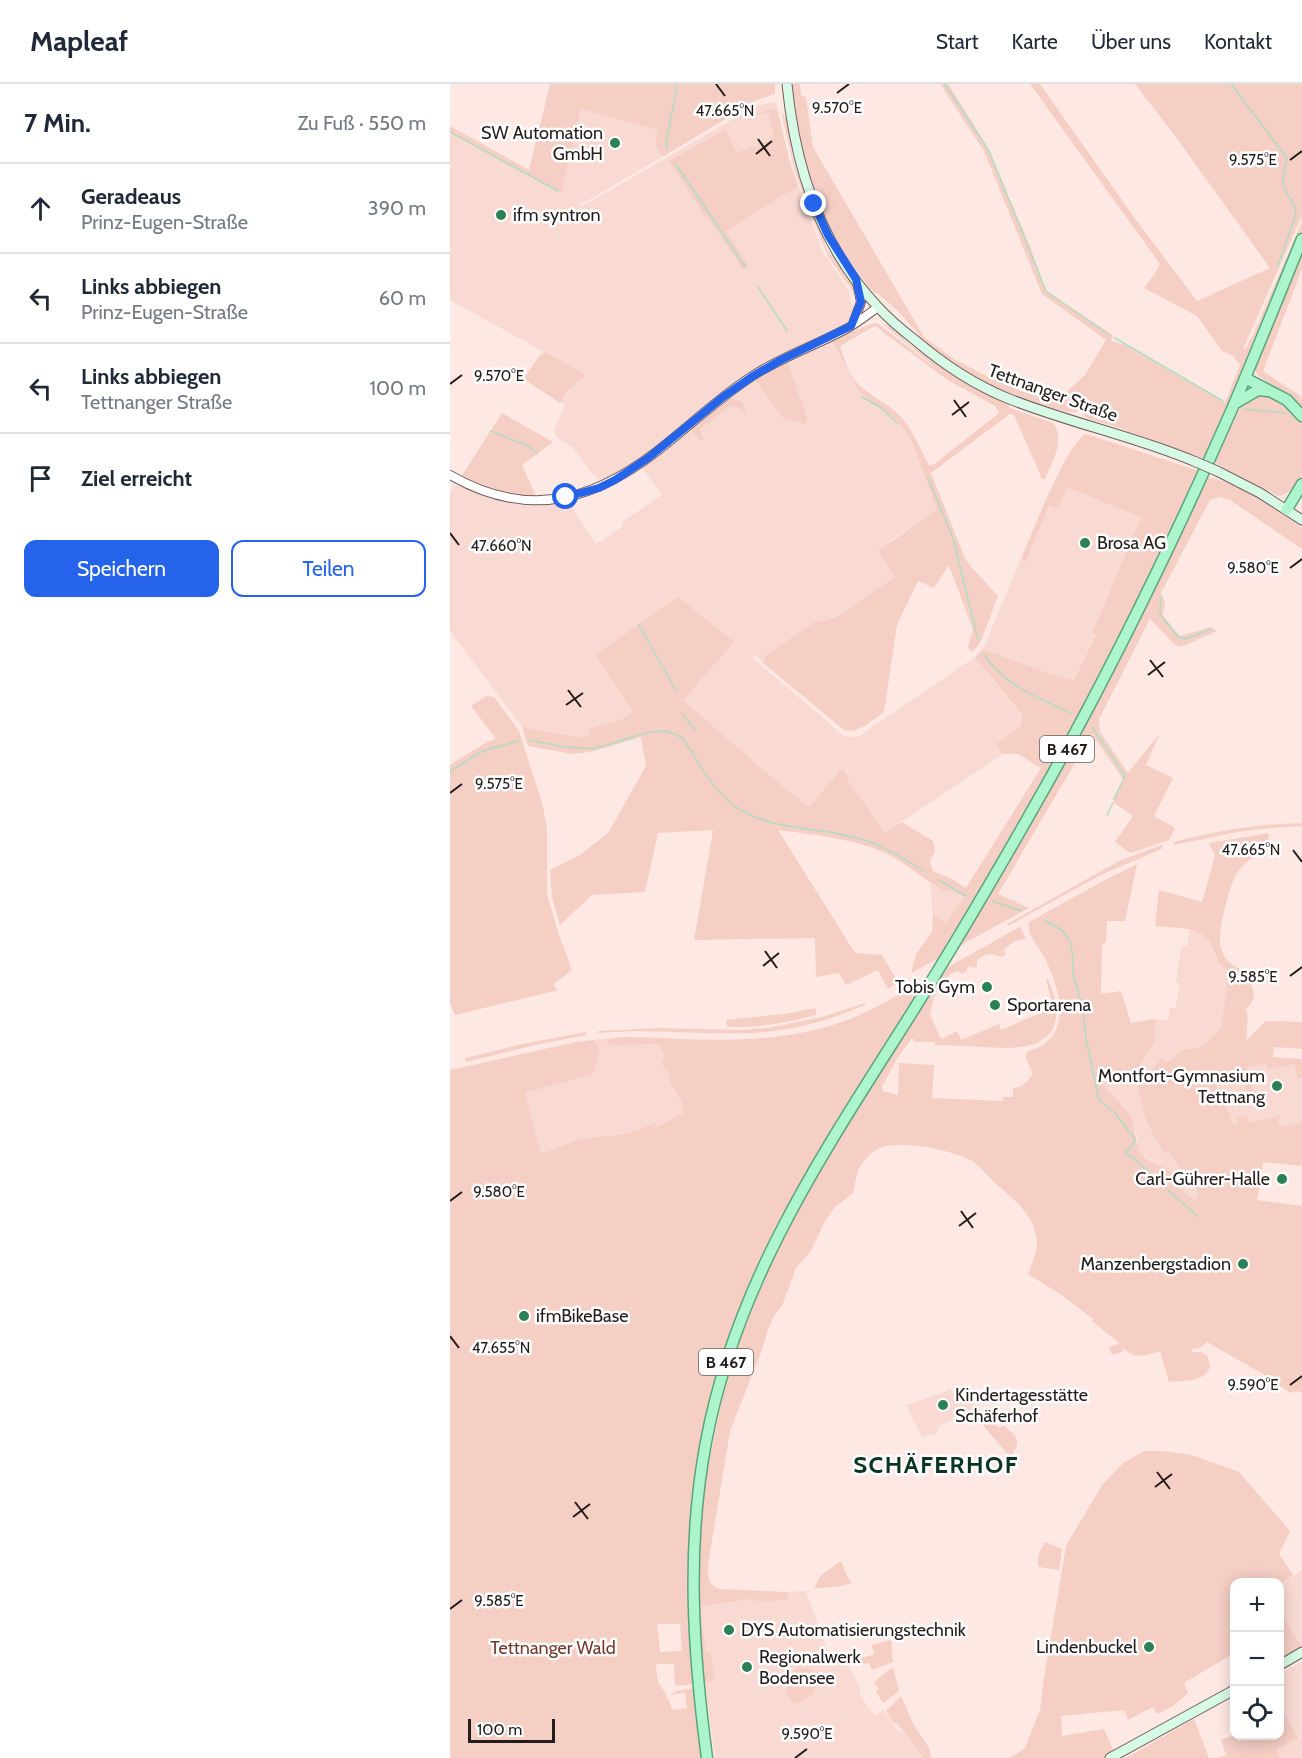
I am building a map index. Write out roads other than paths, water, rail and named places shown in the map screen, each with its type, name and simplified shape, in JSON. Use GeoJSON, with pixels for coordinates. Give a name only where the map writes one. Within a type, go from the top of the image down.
{"type":"FeatureCollection","features":[{"type":"Feature","properties":{"kind":"main road","name":"Tettnanger Straße"},"geometry":{"type":"LineString","coordinates":[[787,84],[795,140],[807,187],[828,235],[856,279],[891,320],[934,356],[981,385],[1029,405],[1196,462],[1260,493],[1302,520]]}},
{"type":"Feature","properties":{"kind":"main road","name":"B 467"},"geometry":{"type":"LineString","coordinates":[[707,1758],[700,1710],[694,1635],[694,1531],[708,1431],[733,1338],[748,1299],[789,1212],[833,1136],[962,931],[1052,776],[1109,669],[1162,562],[1234,404],[1302,238]]}},
{"type":"Feature","properties":{"kind":"main road"},"geometry":{"type":"LineString","coordinates":[[1245,378],[1287,400],[1302,416]]}},
{"type":"Feature","properties":{"kind":"main road"},"geometry":{"type":"LineString","coordinates":[[1234,404],[1258,390],[1270,390]]}},
{"type":"Feature","properties":{"kind":"main road"},"geometry":{"type":"LineString","coordinates":[[1287,509],[1301,487]]}},
{"type":"Feature","properties":{"kind":"main road"},"geometry":{"type":"LineString","coordinates":[[1301,487],[1302,505]]}},
{"type":"Feature","properties":{"kind":"main road"},"geometry":{"type":"LineString","coordinates":[[1284,1663],[1302,1652]]}},
{"type":"Feature","properties":{"kind":"main road"},"geometry":{"type":"LineString","coordinates":[[1110,1758],[1230,1692]]}},
{"type":"Feature","properties":{"kind":"street"},"geometry":{"type":"LineString","coordinates":[[851,326],[861,302],[856,279]]}},
{"type":"Feature","properties":{"kind":"street"},"geometry":{"type":"LineString","coordinates":[[450,475],[480,490],[501,497],[523,500],[553,500],[599,488],[648,458],[723,397],[753,376],[851,326],[878,307]]}},
{"type":"Feature","properties":{"kind":"waterway"},"geometry":{"type":"LineString","coordinates":[[945,84],[989,151],[1046,291],[1109,335]]}},
{"type":"Feature","properties":{"kind":"waterway"},"geometry":{"type":"LineString","coordinates":[[1231,84],[1287,158],[1283,182],[1296,214],[1278,266]]}},
{"type":"Feature","properties":{"kind":"waterway"},"geometry":{"type":"LineString","coordinates":[[667,150],[666,144],[677,86]]}},
{"type":"Feature","properties":{"kind":"waterway"},"geometry":{"type":"LineString","coordinates":[[450,132],[558,191]]}},
{"type":"Feature","properties":{"kind":"waterway"},"geometry":{"type":"LineString","coordinates":[[675,163],[746,268]]}},
{"type":"Feature","properties":{"kind":"waterway"},"geometry":{"type":"LineString","coordinates":[[758,287],[787,331]]}},
{"type":"Feature","properties":{"kind":"waterway"},"geometry":{"type":"LineString","coordinates":[[1115,338],[1223,401]]}},
{"type":"Feature","properties":{"kind":"waterway"},"geometry":{"type":"LineString","coordinates":[[862,397],[880,407],[898,424]]}},
{"type":"Feature","properties":{"kind":"waterway"},"geometry":{"type":"LineString","coordinates":[[1244,409],[1285,413]]}},
{"type":"Feature","properties":{"kind":"waterway"},"geometry":{"type":"LineString","coordinates":[[491,431],[530,447],[537,454]]}},
{"type":"Feature","properties":{"kind":"waterway"},"geometry":{"type":"LineString","coordinates":[[928,478],[953,538],[978,639]]}},
{"type":"Feature","properties":{"kind":"waterway"},"geometry":{"type":"LineString","coordinates":[[1161,598],[1160,614],[1178,637],[1186,639],[1210,629]]}},
{"type":"Feature","properties":{"kind":"waterway"},"geometry":{"type":"LineString","coordinates":[[639,625],[676,691]]}},
{"type":"Feature","properties":{"kind":"waterway"},"geometry":{"type":"LineString","coordinates":[[984,654],[1001,675],[1012,683],[1071,713]]}},
{"type":"Feature","properties":{"kind":"waterway"},"geometry":{"type":"LineString","coordinates":[[682,714],[695,730]]}},
{"type":"Feature","properties":{"kind":"waterway"},"geometry":{"type":"LineString","coordinates":[[1093,728],[1125,776],[1114,799]]}},
{"type":"Feature","properties":{"kind":"waterway"},"geometry":{"type":"LineString","coordinates":[[529,740],[578,748],[595,748],[652,732],[663,731],[674,734],[684,740],[724,797],[744,812],[772,823],[834,833],[869,842],[924,871]]}},
{"type":"Feature","properties":{"kind":"waterway"},"geometry":{"type":"LineString","coordinates":[[450,771],[483,751],[518,741]]}},
{"type":"Feature","properties":{"kind":"waterway"},"geometry":{"type":"LineString","coordinates":[[1107,815],[1113,803]]}},
{"type":"Feature","properties":{"kind":"waterway"},"geometry":{"type":"LineString","coordinates":[[939,880],[966,896]]}},
{"type":"Feature","properties":{"kind":"waterway"},"geometry":{"type":"LineString","coordinates":[[993,901],[1022,911]]}},
{"type":"Feature","properties":{"kind":"waterway"},"geometry":{"type":"LineString","coordinates":[[1044,920],[1063,931],[1071,945],[1073,973],[1083,1009],[1086,1039],[1099,1100],[1114,1112],[1135,1139],[1133,1146],[1125,1152],[1197,1216]]}},
{"type":"Feature","properties":{"kind":"place","name":"SW Automation GmbH"},"geometry":{"type":"Point","coordinates":[615,143]}},
{"type":"Feature","properties":{"kind":"place","name":"ifm syntron"},"geometry":{"type":"Point","coordinates":[501,215]}},
{"type":"Feature","properties":{"kind":"place","name":"Brosa AG"},"geometry":{"type":"Point","coordinates":[1085,543]}},
{"type":"Feature","properties":{"kind":"place","name":"Tobis Gym"},"geometry":{"type":"Point","coordinates":[987,987]}},
{"type":"Feature","properties":{"kind":"place","name":"Sportarena"},"geometry":{"type":"Point","coordinates":[995,1005]}},
{"type":"Feature","properties":{"kind":"place","name":"Montfort-Gymnasium Tettnang"},"geometry":{"type":"Point","coordinates":[1277,1086]}},
{"type":"Feature","properties":{"kind":"place","name":"Carl-Gührer-Halle"},"geometry":{"type":"Point","coordinates":[1282,1179]}},
{"type":"Feature","properties":{"kind":"place","name":"Manzenbergstadion"},"geometry":{"type":"Point","coordinates":[1243,1264]}},
{"type":"Feature","properties":{"kind":"place","name":"ifmBikeBase"},"geometry":{"type":"Point","coordinates":[524,1316]}},
{"type":"Feature","properties":{"kind":"place","name":"Kindertagesstätte Schäferhof"},"geometry":{"type":"Point","coordinates":[943,1405]}},
{"type":"Feature","properties":{"kind":"place","name":"DYS Automatisierungstechnik"},"geometry":{"type":"Point","coordinates":[729,1630]}},
{"type":"Feature","properties":{"kind":"place","name":"Lindenbuckel"},"geometry":{"type":"Point","coordinates":[1149,1647]}},
{"type":"Feature","properties":{"kind":"place","name":"Regionalwerk Bodensee"},"geometry":{"type":"Point","coordinates":[747,1667]}},
{"type":"Feature","properties":{"kind":"district","name":"SCHÄFERHOF"},"geometry":{"type":"Point","coordinates":[936,1464]}},
{"type":"Feature","properties":{"kind":"park label","name":"Tettnanger Wald"},"geometry":{"type":"Point","coordinates":[553,1648]}}]}
